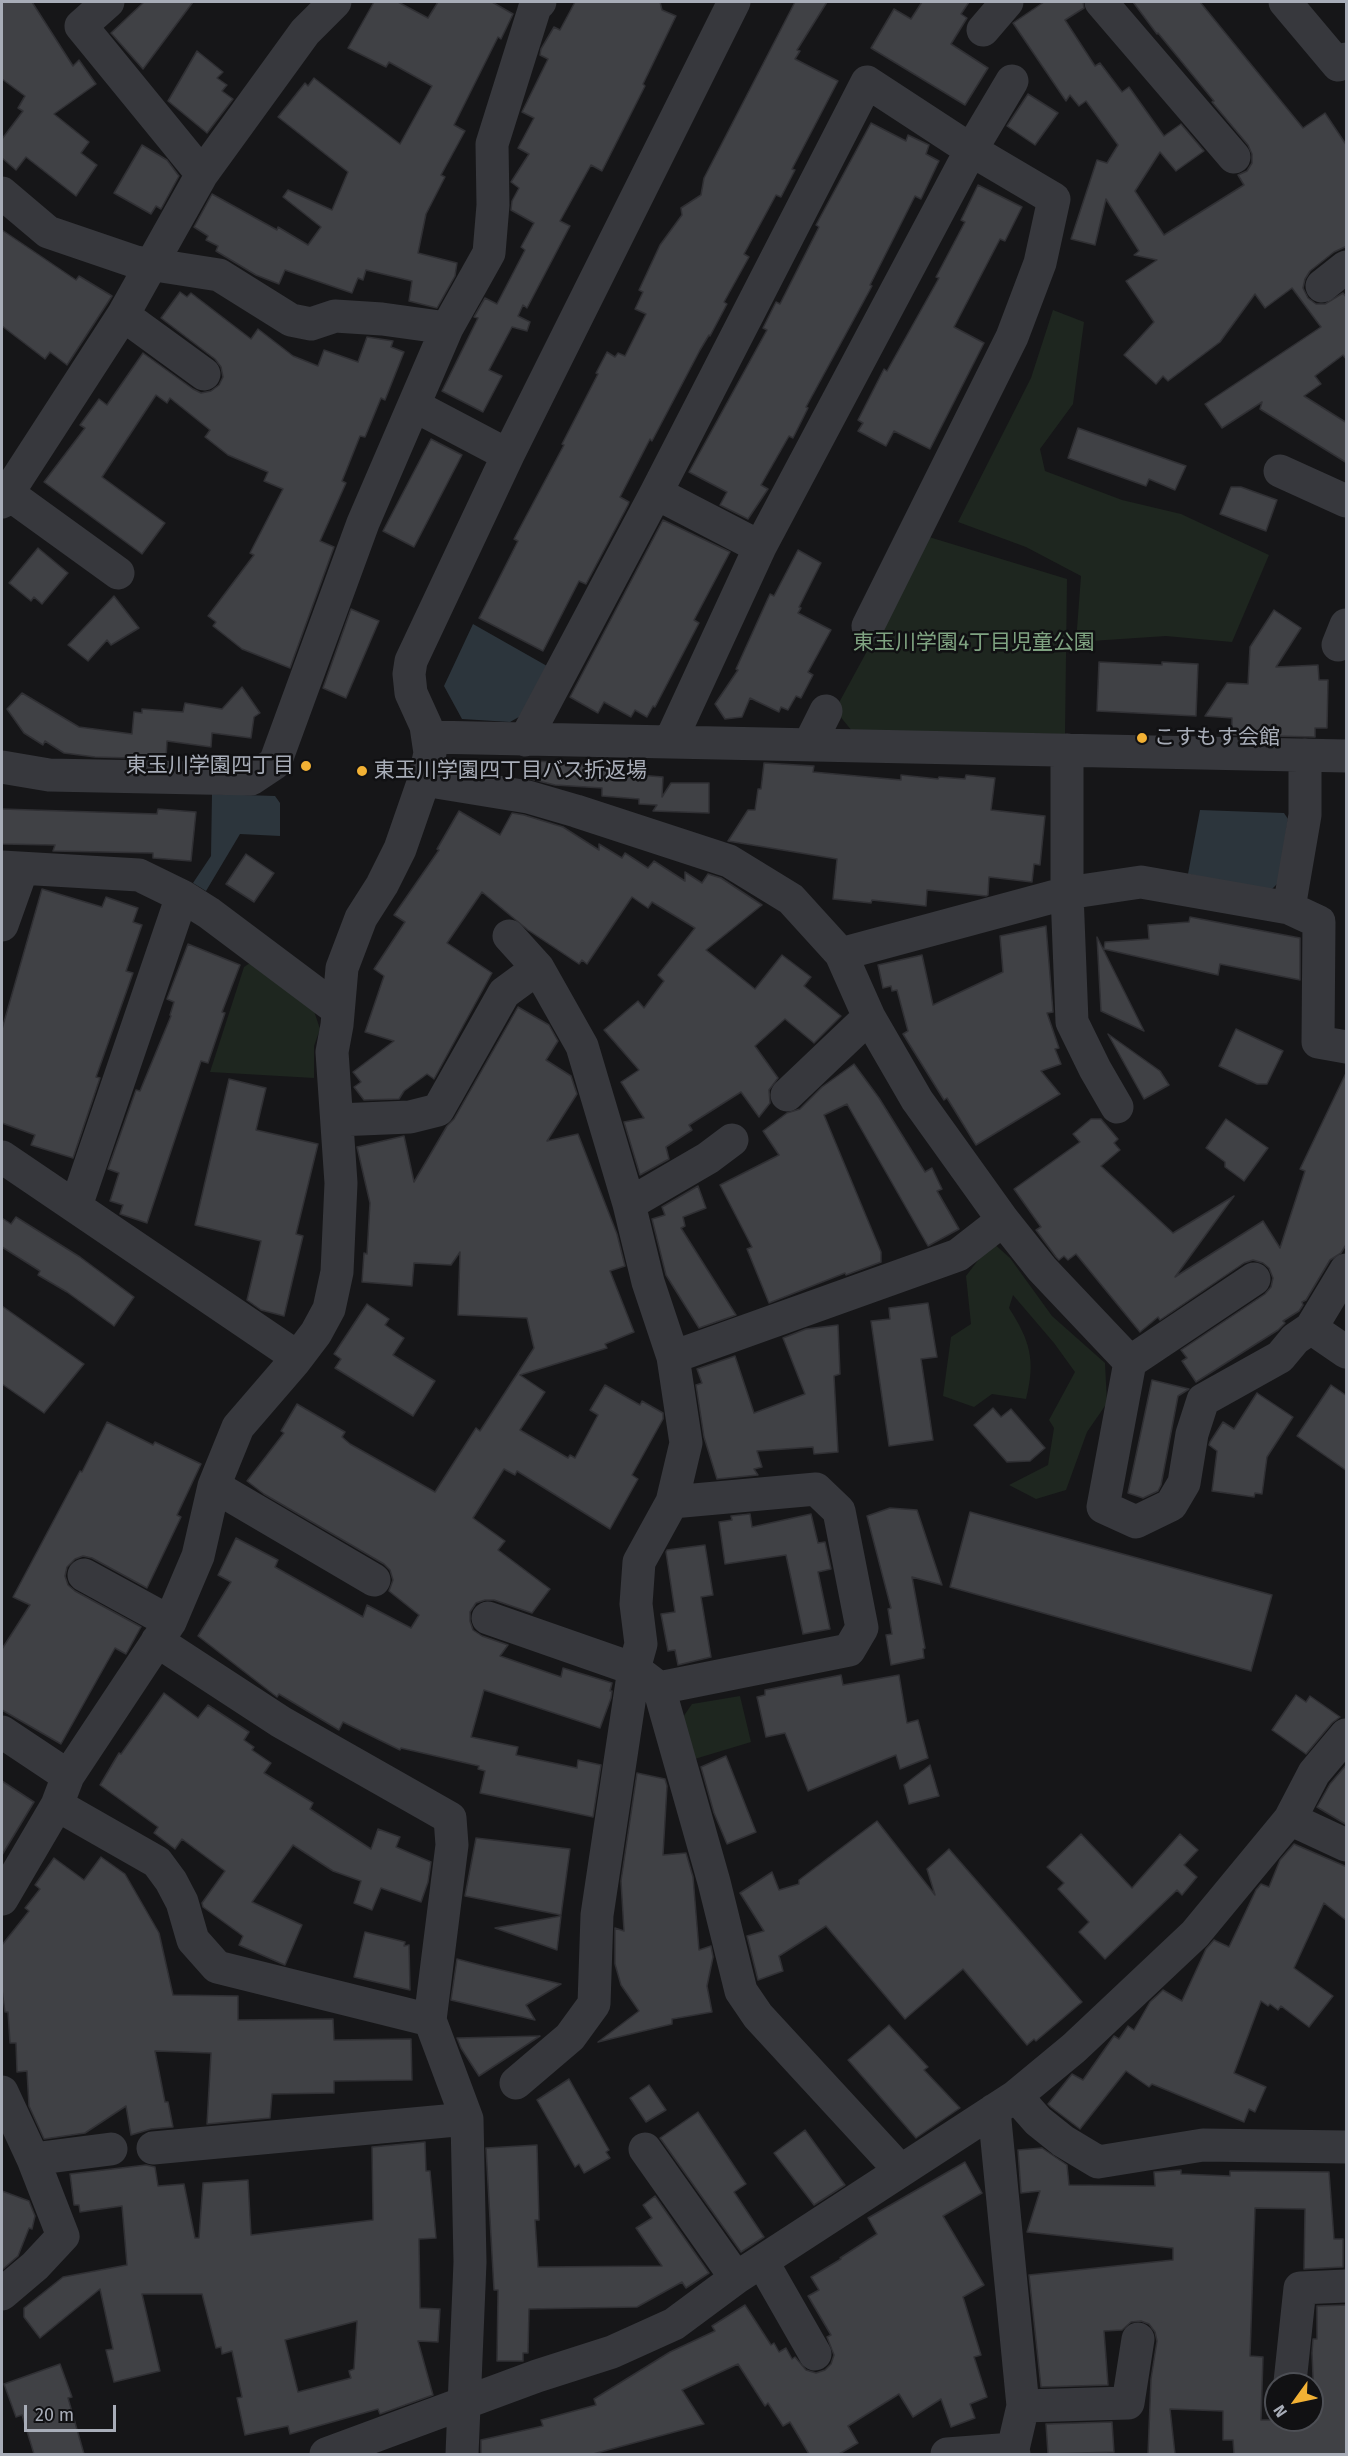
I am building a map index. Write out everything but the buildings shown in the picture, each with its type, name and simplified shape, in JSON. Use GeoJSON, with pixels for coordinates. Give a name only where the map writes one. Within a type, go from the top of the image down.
{"type":"FeatureCollection","features":[{"type":"Feature","properties":{"kind":"street"},"geometry":{"type":"LineString","coordinates":[[108,2],[81,26],[202,174]]}},
{"type":"Feature","properties":{"kind":"street"},"geometry":{"type":"LineString","coordinates":[[118,573],[4,495],[123,315],[202,174],[305,32],[335,2]]}},
{"type":"Feature","properties":{"kind":"street"},"geometry":{"type":"LineString","coordinates":[[2,767],[49,775],[251,779],[274,763],[363,523],[447,328],[489,253],[492,144],[535,7],[540,2]]}},
{"type":"Feature","properties":{"kind":"street"},"geometry":{"type":"LineString","coordinates":[[2,1899],[63,1791],[163,1632],[198,1556],[214,1486],[238,1427],[316,1333],[329,1309],[337,1272],[341,1183],[332,1052],[342,968],[361,918],[382,885],[400,849],[424,780],[430,753],[429,737],[411,693],[409,674],[411,661],[508,455],[734,2]]}},
{"type":"Feature","properties":{"kind":"street"},"geometry":{"type":"LineString","coordinates":[[983,30],[1007,2]]}},
{"type":"Feature","properties":{"kind":"street"},"geometry":{"type":"LineString","coordinates":[[1101,2],[1234,157]]}},
{"type":"Feature","properties":{"kind":"street"},"geometry":{"type":"LineString","coordinates":[[1285,2],[1338,65],[1347,59]]}},
{"type":"Feature","properties":{"kind":"street"},"geometry":{"type":"LineString","coordinates":[[670,742],[760,547],[971,150],[1012,81]]}},
{"type":"Feature","properties":{"kind":"street"},"geometry":{"type":"LineString","coordinates":[[525,740],[656,493],[867,82],[971,150],[1054,199],[1040,263],[1012,337],[868,626]]}},
{"type":"Feature","properties":{"kind":"street"},"geometry":{"type":"LineString","coordinates":[[2,193],[48,232],[136,262],[219,275],[291,320],[311,324],[335,316],[382,319],[447,328]]}},
{"type":"Feature","properties":{"kind":"street"},"geometry":{"type":"LineString","coordinates":[[123,315],[204,374]]}},
{"type":"Feature","properties":{"kind":"street"},"geometry":{"type":"LineString","coordinates":[[415,406],[508,455]]}},
{"type":"Feature","properties":{"kind":"street"},"geometry":{"type":"LineString","coordinates":[[1280,471],[1347,501]]}},
{"type":"Feature","properties":{"kind":"street"},"geometry":{"type":"LineString","coordinates":[[656,493],[760,547]]}},
{"type":"Feature","properties":{"kind":"street"},"geometry":{"type":"LineString","coordinates":[[809,745],[826,711]]}},
{"type":"Feature","properties":{"kind":"street"},"geometry":{"type":"LineString","coordinates":[[429,737],[1347,756]]}},
{"type":"Feature","properties":{"kind":"street"},"geometry":{"type":"LineString","coordinates":[[1067,750],[1067,893],[1072,1022],[1095,1070],[1117,1107]]}},
{"type":"Feature","properties":{"kind":"street"},"geometry":{"type":"LineString","coordinates":[[1289,908],[1305,815],[1305,755]]}},
{"type":"Feature","properties":{"kind":"street"},"geometry":{"type":"LineString","coordinates":[[424,780],[528,797],[729,861],[791,898],[841,954],[869,1017],[917,1100],[1003,1220],[1041,1269],[1130,1362]]}},
{"type":"Feature","properties":{"kind":"street"},"geometry":{"type":"LineString","coordinates":[[2,925],[12,868],[139,875],[182,896],[208,913],[337,1009]]}},
{"type":"Feature","properties":{"kind":"street"},"geometry":{"type":"LineString","coordinates":[[841,954],[1067,893],[1142,882],[1289,908],[1319,922],[1318,1042],[1347,1047]]}},
{"type":"Feature","properties":{"kind":"street"},"geometry":{"type":"LineString","coordinates":[[76,1206],[182,896]]}},
{"type":"Feature","properties":{"kind":"street"},"geometry":{"type":"LineString","coordinates":[[509,936],[538,968],[582,1046],[629,1204],[648,1282],[673,1357],[686,1443],[672,1502],[639,1562],[636,1604],[646,1678],[714,1882],[741,1991],[758,2016],[900,2170]]}},
{"type":"Feature","properties":{"kind":"street"},"geometry":{"type":"LineString","coordinates":[[337,1120],[410,1117],[438,1110],[504,993],[538,968]]}},
{"type":"Feature","properties":{"kind":"street"},"geometry":{"type":"LineString","coordinates":[[787,1095],[869,1017]]}},
{"type":"Feature","properties":{"kind":"street"},"geometry":{"type":"LineString","coordinates":[[629,1204],[708,1158],[732,1140]]}},
{"type":"Feature","properties":{"kind":"street"},"geometry":{"type":"LineString","coordinates":[[2,1157],[297,1357]]}},
{"type":"Feature","properties":{"kind":"street"},"geometry":{"type":"LineString","coordinates":[[673,1357],[958,1255],[1003,1220]]}},
{"type":"Feature","properties":{"kind":"street"},"geometry":{"type":"LineString","coordinates":[[1254,1280],[1130,1362],[1103,1507],[1136,1522],[1171,1505],[1184,1483],[1192,1434],[1203,1400],[1280,1357],[1295,1339],[1311,1328],[1347,1270]]}},
{"type":"Feature","properties":{"kind":"street"},"geometry":{"type":"LineString","coordinates":[[1311,1328],[1347,1352]]}},
{"type":"Feature","properties":{"kind":"street"},"geometry":{"type":"LineString","coordinates":[[214,1486],[375,1580]]}},
{"type":"Feature","properties":{"kind":"street"},"geometry":{"type":"LineString","coordinates":[[488,1618],[646,1678],[849,1650],[862,1628],[839,1511],[816,1489],[672,1502]]}},
{"type":"Feature","properties":{"kind":"street"},"geometry":{"type":"LineString","coordinates":[[84,1575],[281,1722],[450,1818],[452,1845],[430,2020],[467,2119],[470,2262],[462,2454]]}},
{"type":"Feature","properties":{"kind":"street"},"geometry":{"type":"LineString","coordinates":[[516,2083],[570,2037],[594,2004],[597,1915],[646,1678]]}},
{"type":"Feature","properties":{"kind":"street"},"geometry":{"type":"LineString","coordinates":[[2,1732],[63,1791],[157,1862],[171,1881],[182,1902],[193,1940],[217,1967],[430,2020]]}},
{"type":"Feature","properties":{"kind":"street"},"geometry":{"type":"LineString","coordinates":[[326,2454],[537,2376],[612,2352],[674,2324],[900,2170],[1005,2103],[1074,2048],[1195,1934],[1290,1819],[1314,1773],[1347,1735]]}},
{"type":"Feature","properties":{"kind":"street"},"geometry":{"type":"LineString","coordinates":[[1290,1819],[1347,1845]]}},
{"type":"Feature","properties":{"kind":"street"},"geometry":{"type":"LineString","coordinates":[[2,2092],[33,2159],[63,2236],[35,2266],[2,2294]]}},
{"type":"Feature","properties":{"kind":"street"},"geometry":{"type":"LineString","coordinates":[[1005,2103],[1038,2121],[1082,2155],[1098,2162],[1203,2145],[1347,2147]]}},
{"type":"Feature","properties":{"kind":"street"},"geometry":{"type":"LineString","coordinates":[[947,2454],[1014,2452],[1023,2406],[1005,2103]]}},
{"type":"Feature","properties":{"kind":"street"},"geometry":{"type":"LineString","coordinates":[[153,2148],[467,2119]]}},
{"type":"Feature","properties":{"kind":"street"},"geometry":{"type":"LineString","coordinates":[[33,2159],[111,2149]]}},
{"type":"Feature","properties":{"kind":"street"},"geometry":{"type":"LineString","coordinates":[[645,2149],[816,2354]]}},
{"type":"Feature","properties":{"kind":"street"},"geometry":{"type":"LineString","coordinates":[[1291,2372],[1300,2288],[1347,2286]]}},
{"type":"Feature","properties":{"kind":"street"},"geometry":{"type":"LineString","coordinates":[[1023,2406],[1128,2403],[1138,2339]]}},
{"type":"Feature","properties":{"kind":"green space"},"geometry":{"type":"Polygon","coordinates":[[[1053,310],[1084,322],[1073,404],[1040,449],[1045,471],[1122,500],[1181,514],[1269,555],[1232,642],[1166,636],[1076,642],[1081,576],[1026,547],[958,522],[1031,378],[1053,310]]]}},
{"type":"Feature","properties":{"kind":"green space","name":"東玉川学園4丁目児童公園"},"geometry":{"type":"Polygon","coordinates":[[[929,537],[1067,579],[1065,734],[852,731],[835,710],[929,537]]]}},
{"type":"Feature","properties":{"kind":"green space"},"geometry":{"type":"Polygon","coordinates":[[[250,963],[313,1008],[320,1029],[314,1046],[314,1078],[210,1072],[244,967],[250,963]]]}},
{"type":"Feature","properties":{"kind":"green space"},"geometry":{"type":"Polygon","coordinates":[[[992,1242],[1010,1258],[1052,1316],[1105,1363],[1107,1403],[1087,1432],[1066,1490],[1036,1499],[1009,1485],[1048,1465],[1054,1428],[1049,1420],[1075,1372],[1054,1343],[1013,1295],[1009,1308],[1022,1331],[1031,1362],[1026,1399],[992,1394],[974,1407],[943,1396],[951,1337],[971,1324],[966,1276],[992,1242]]]}},
{"type":"Feature","properties":{"kind":"green space"},"geometry":{"type":"Polygon","coordinates":[[[740,1696],[751,1742],[688,1761],[681,1720],[692,1704],[740,1696]]]}},
{"type":"Feature","properties":{"kind":"shaded area"},"geometry":{"type":"Polygon","coordinates":[[[473,624],[547,666],[526,713],[510,722],[462,719],[444,686],[473,624]]]}},
{"type":"Feature","properties":{"kind":"shaded area"},"geometry":{"type":"Polygon","coordinates":[[[212,794],[275,796],[280,803],[280,836],[240,834],[206,891],[193,883],[211,856],[212,794]]]}},
{"type":"Feature","properties":{"kind":"shaded area"},"geometry":{"type":"Polygon","coordinates":[[[1200,810],[1284,813],[1288,819],[1278,883],[1270,891],[1188,874],[1200,810]]]}},
{"type":"Feature","properties":{"kind":"place","name":"こすもす会館"},"geometry":{"type":"Point","coordinates":[1142,738]}},
{"type":"Feature","properties":{"kind":"place","name":"東玉川学園四丁目"},"geometry":{"type":"Point","coordinates":[306,766]}},
{"type":"Feature","properties":{"kind":"place","name":"東玉川学園四丁目バス折返場"},"geometry":{"type":"Point","coordinates":[362,771]}}]}
